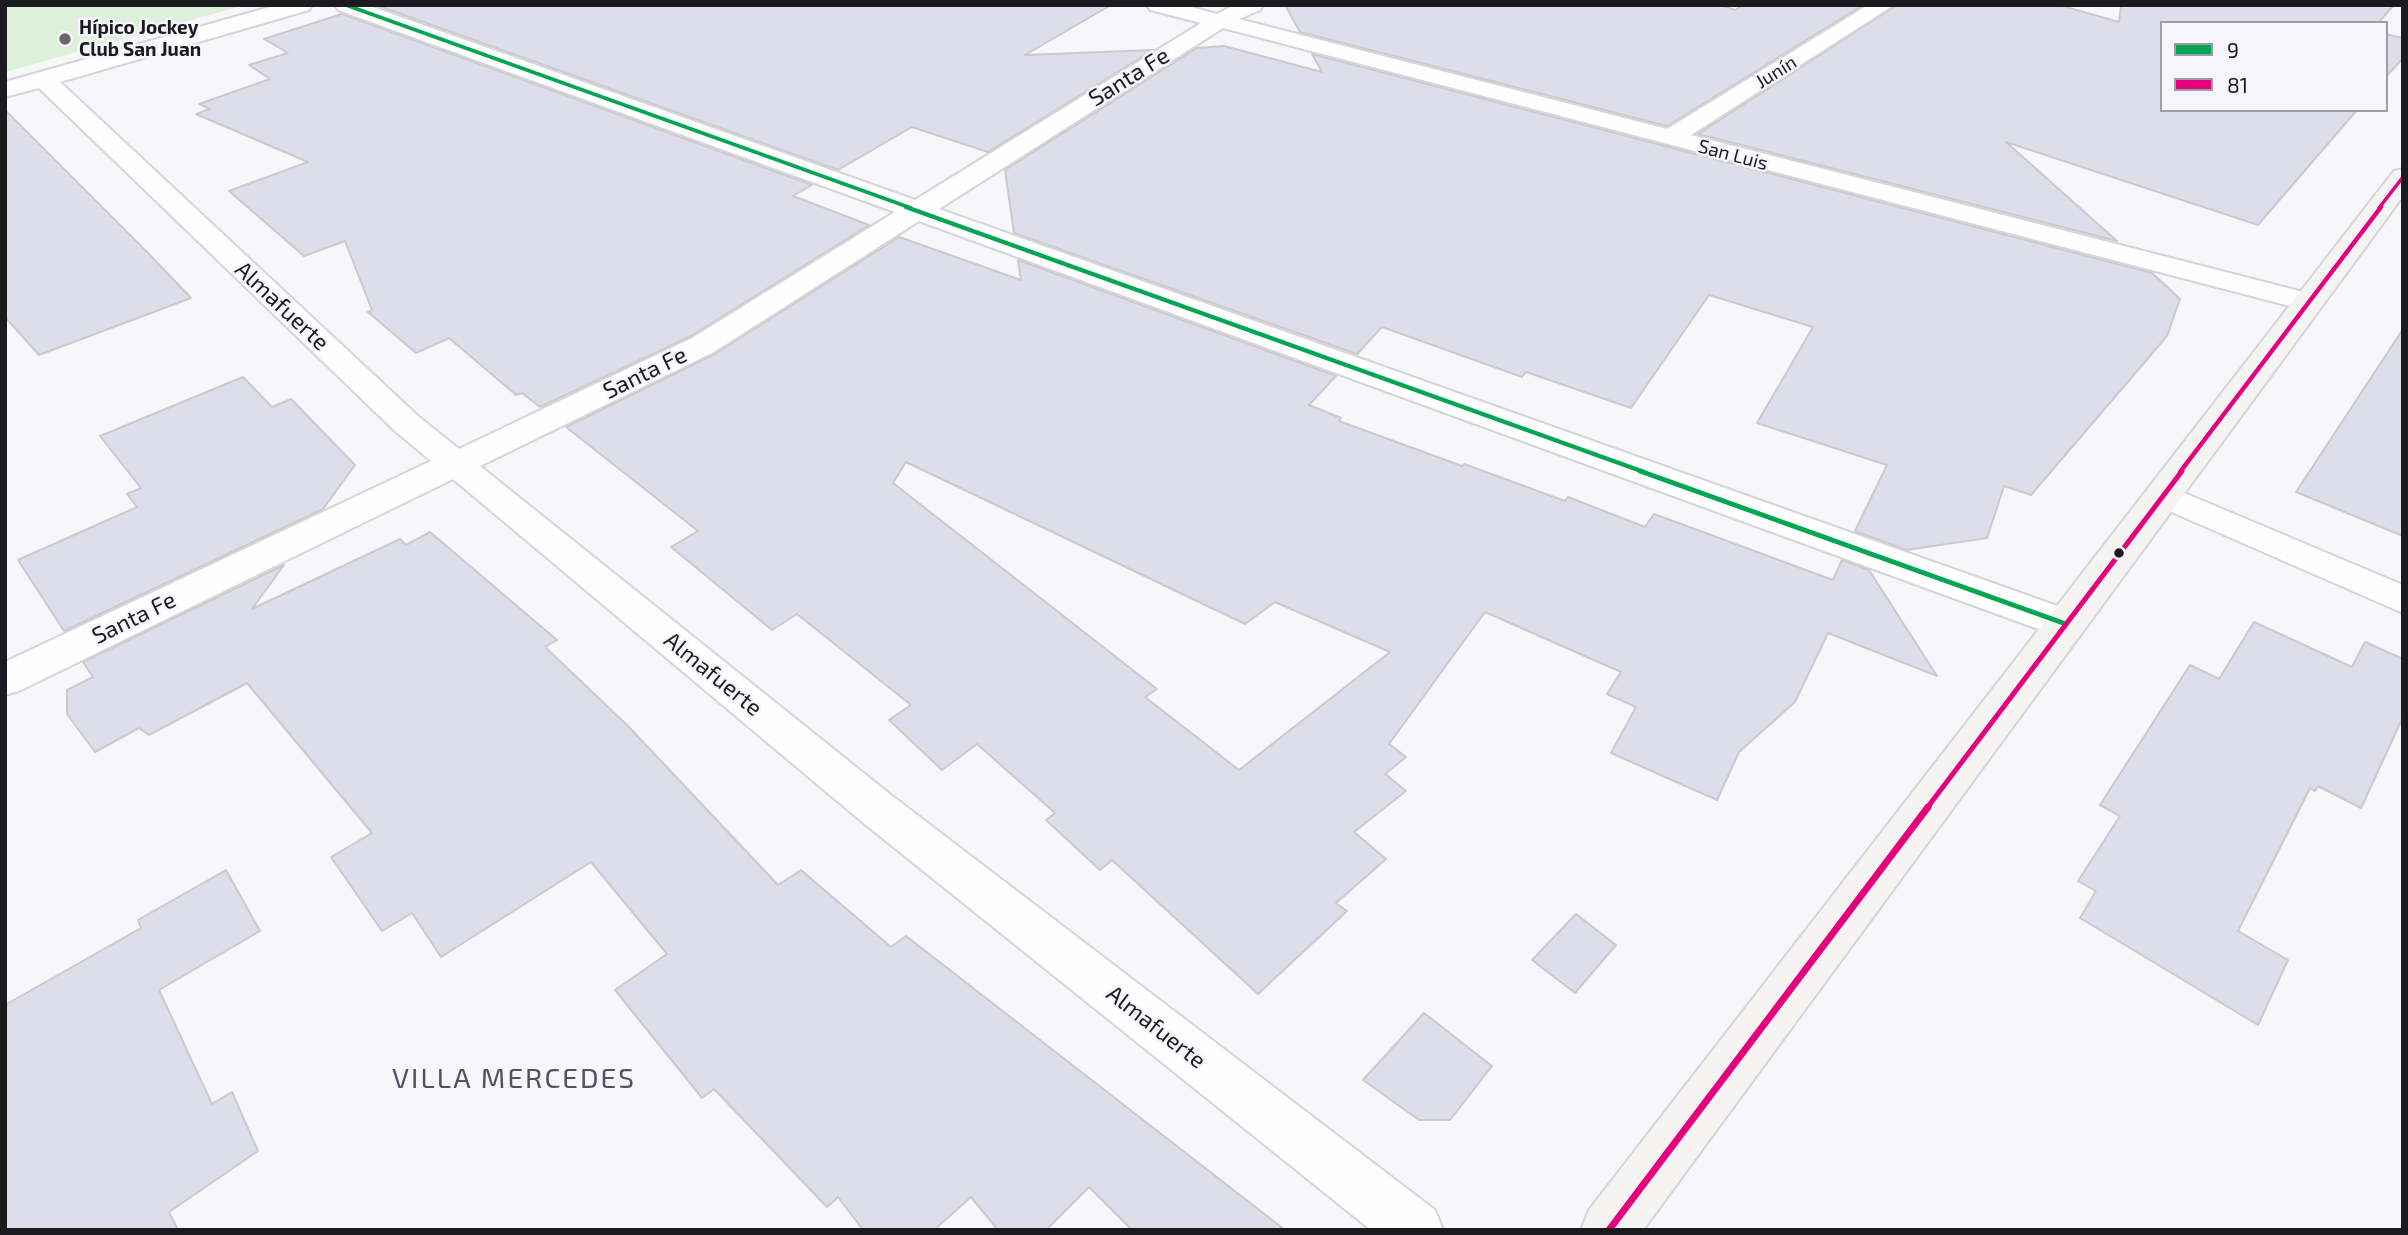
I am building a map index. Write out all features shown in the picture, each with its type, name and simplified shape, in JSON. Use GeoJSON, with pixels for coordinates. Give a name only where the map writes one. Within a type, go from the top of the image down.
{"type":"FeatureCollection","features":[{"type":"Feature","properties":{"kind":"main road"},"geometry":{"type":"LineString","coordinates":[[1609,1230],[2403,177]]}},
{"type":"Feature","properties":{"kind":"street"},"geometry":{"type":"LineString","coordinates":[[5,90],[301,5]]}},
{"type":"Feature","properties":{"kind":"street"},"geometry":{"type":"LineString","coordinates":[[346,5],[2066,624]]}},
{"type":"Feature","properties":{"kind":"street","name":"San Luis"},"geometry":{"type":"LineString","coordinates":[[1158,5],[2309,302]]}},
{"type":"Feature","properties":{"kind":"street","name":"Santa Fe"},"geometry":{"type":"LineString","coordinates":[[5,680],[703,345],[1219,21],[1252,5]]}},
{"type":"Feature","properties":{"kind":"street","name":"Junín"},"geometry":{"type":"LineString","coordinates":[[1669,138],[1882,5]]}},
{"type":"Feature","properties":{"kind":"street","name":"Almafuerte"},"geometry":{"type":"LineString","coordinates":[[43,79],[407,424],[876,808],[1415,1230]]}},
{"type":"Feature","properties":{"kind":"street"},"geometry":{"type":"LineString","coordinates":[[2163,495],[2403,600]]}},
{"type":"Feature","properties":{"kind":"green space","name":"Hípico Jockey Club San Juan"},"geometry":{"type":"Polygon","coordinates":[[[5,5],[245,5],[5,72],[5,5]]]}},
{"type":"Feature","properties":{"kind":"building"},"geometry":{"type":"Polygon","coordinates":[[[376,5],[1111,5],[1025,55],[1153,50],[988,152],[912,127],[838,170],[376,5]]]}},
{"type":"Feature","properties":{"kind":"building"},"geometry":{"type":"Polygon","coordinates":[[[1285,5],[1721,5],[1735,10],[1743,5],[1863,5],[1667,126],[1300,32],[1285,5]]]}},
{"type":"Feature","properties":{"kind":"building"},"geometry":{"type":"Polygon","coordinates":[[[1897,5],[2059,5],[2119,22],[2121,5],[2394,5],[2380,21],[2160,21],[2160,112],[2355,112],[2258,225],[2006,142],[2117,241],[1698,134],[1897,5]]]}},
{"type":"Feature","properties":{"kind":"building"},"geometry":{"type":"Polygon","coordinates":[[[342,14],[812,185],[793,196],[869,225],[691,336],[540,407],[522,393],[516,395],[449,338],[416,353],[368,312],[372,310],[345,241],[304,256],[229,191],[308,162],[196,114],[210,109],[199,104],[270,79],[249,65],[288,53],[264,39],[342,14]]]}},
{"type":"Feature","properties":{"kind":"building"},"geometry":{"type":"Polygon","coordinates":[[[2387,34],[2403,38],[2403,58],[2387,76],[2387,34]]]}},
{"type":"Feature","properties":{"kind":"building"},"geometry":{"type":"Polygon","coordinates":[[[1224,46],[1322,72],[1312,54],[2152,273],[2180,299],[2167,336],[2031,495],[2004,486],[1987,538],[1906,550],[1855,531],[1887,465],[1757,423],[1813,327],[1709,295],[1631,408],[1526,372],[1522,377],[1382,327],[1357,354],[1014,233],[1005,170],[1197,48],[1224,46]]]}},
{"type":"Feature","properties":{"kind":"building"},"geometry":{"type":"Polygon","coordinates":[[[5,110],[191,298],[39,355],[5,317],[5,110]]]}},
{"type":"Feature","properties":{"kind":"building"},"geometry":{"type":"Polygon","coordinates":[[[899,237],[1021,280],[1018,260],[1336,376],[1309,405],[1341,418],[1339,421],[1462,466],[1464,464],[1565,501],[1568,497],[1645,527],[1654,514],[1833,580],[1842,560],[1869,570],[1937,676],[1828,633],[1795,702],[1739,752],[1717,800],[1611,753],[1636,707],[1607,694],[1621,672],[1485,612],[1389,744],[1406,757],[1385,774],[1406,791],[1354,832],[1386,859],[1336,903],[1347,911],[1258,994],[1112,860],[1100,870],[1046,820],[1055,813],[977,744],[942,770],[889,720],[911,705],[797,614],[772,630],[671,547],[698,531],[566,427],[715,354],[899,237]],[[906,462],[893,483],[1157,689],[1145,697],[1239,770],[1390,652],[1275,602],[1245,624],[906,462]]]}},
{"type":"Feature","properties":{"kind":"building"},"geometry":{"type":"Polygon","coordinates":[[[2403,329],[2403,536],[2296,492],[2403,329]]]}},
{"type":"Feature","properties":{"kind":"building"},"geometry":{"type":"Polygon","coordinates":[[[243,377],[272,407],[291,399],[355,465],[323,509],[64,631],[18,560],[137,507],[127,494],[141,488],[100,436],[243,377]]]}},
{"type":"Feature","properties":{"kind":"building"},"geometry":{"type":"Polygon","coordinates":[[[430,532],[557,640],[545,647],[628,726],[778,885],[801,870],[891,947],[906,936],[1285,1230],[1132,1230],[1089,1187],[1046,1230],[998,1230],[971,1197],[934,1230],[863,1230],[838,1197],[827,1207],[714,1089],[702,1098],[615,990],[667,954],[591,862],[441,957],[412,913],[382,931],[331,857],[372,833],[247,683],[149,735],[139,728],[95,752],[67,714],[67,690],[93,677],[83,662],[284,565],[252,609],[400,539],[406,545],[430,532]]]}},
{"type":"Feature","properties":{"kind":"building"},"geometry":{"type":"Polygon","coordinates":[[[2254,622],[2352,667],[2365,642],[2403,659],[2403,717],[2361,808],[2318,786],[2315,791],[2310,788],[2238,931],[2288,960],[2258,1025],[2080,918],[2096,891],[2078,881],[2120,816],[2100,805],[2190,665],[2219,679],[2254,622]]]}},
{"type":"Feature","properties":{"kind":"building"},"geometry":{"type":"Polygon","coordinates":[[[226,870],[260,931],[159,990],[212,1104],[232,1092],[258,1151],[169,1212],[178,1230],[5,1230],[5,1005],[141,928],[138,920],[226,870]]]}},
{"type":"Feature","properties":{"kind":"building"},"geometry":{"type":"Polygon","coordinates":[[[1576,914],[1616,945],[1575,993],[1532,960],[1576,914]]]}},
{"type":"Feature","properties":{"kind":"building"},"geometry":{"type":"Polygon","coordinates":[[[1424,1013],[1492,1066],[1450,1120],[1419,1120],[1363,1080],[1424,1013]]]}},
{"type":"Feature","properties":{"kind":"transit line","name":"9"},"geometry":{"type":"LineString","coordinates":[[346,5],[2066,624]]}},
{"type":"Feature","properties":{"kind":"transit line","name":"81"},"geometry":{"type":"LineString","coordinates":[[1609,1230],[2403,177]]}},
{"type":"Feature","properties":{"kind":"place","name":"Hípico Jockey Club San Juan"},"geometry":{"type":"Point","coordinates":[65,39]}},
{"type":"Feature","properties":{"kind":"district","name":"VILLA MERCEDES"},"geometry":{"type":"Point","coordinates":[514,1079]}}]}
